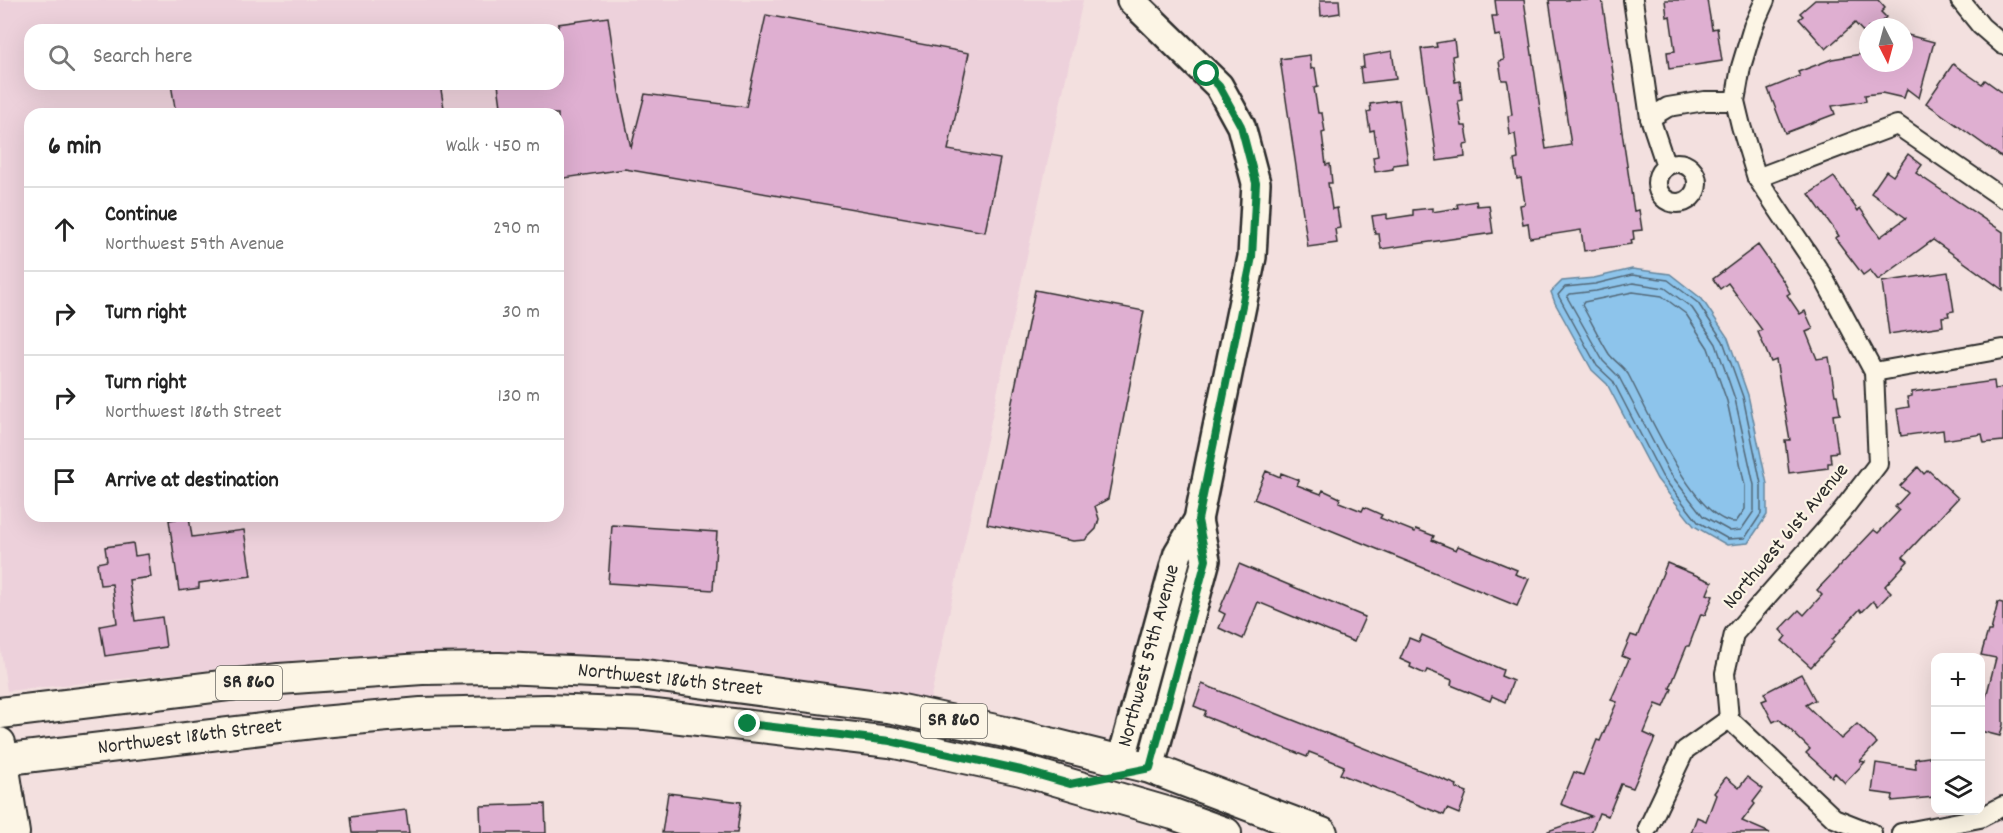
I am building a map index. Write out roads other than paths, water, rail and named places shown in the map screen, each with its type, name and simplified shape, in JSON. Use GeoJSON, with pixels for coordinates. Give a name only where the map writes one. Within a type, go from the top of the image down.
{"type":"FeatureCollection","features":[{"type":"Feature","properties":{"kind":"main road","name":"Northwest 186th Street"},"geometry":{"type":"LineString","coordinates":[[0,713],[279,679],[422,669],[499,668],[638,674],[893,708],[1005,732],[1150,768],[1322,833]]}},
{"type":"Feature","properties":{"kind":"main road"},"geometry":{"type":"LineString","coordinates":[[547,710],[570,696],[649,700],[740,709],[752,703],[754,690]]}},
{"type":"Feature","properties":{"kind":"main road","name":"Northwest 186th Street"},"geometry":{"type":"LineString","coordinates":[[1,754],[421,713],[547,710],[646,714],[890,741],[1021,770],[1173,814],[1226,833]]}},
{"type":"Feature","properties":{"kind":"main road"},"geometry":{"type":"LineString","coordinates":[[1,754],[14,833]]}},
{"type":"Feature","properties":{"kind":"main road"},"geometry":{"type":"LineString","coordinates":[[1070,784],[1150,768]]}},
{"type":"Feature","properties":{"kind":"main road"},"geometry":{"type":"LineString","coordinates":[[1110,796],[1128,788],[1183,780]]}},
{"type":"Feature","properties":{"kind":"street","name":"Northwest 59th Avenue"},"geometry":{"type":"LineString","coordinates":[[1121,761],[1178,554],[1198,520],[1252,257],[1256,183],[1241,126],[1219,86],[1131,0]]}},
{"type":"Feature","properties":{"kind":"street"},"geometry":{"type":"LineString","coordinates":[[1633,0],[1650,118],[1666,166]]}},
{"type":"Feature","properties":{"kind":"street"},"geometry":{"type":"LineString","coordinates":[[1650,118],[1668,107],[1705,101],[1735,101],[1741,67],[1753,27],[1765,0]]}},
{"type":"Feature","properties":{"kind":"street"},"geometry":{"type":"LineString","coordinates":[[1960,0],[1981,26],[2003,45]]}},
{"type":"Feature","properties":{"kind":"street","name":"Northwest 61st Avenue"},"geometry":{"type":"LineString","coordinates":[[1729,720],[1725,673],[1734,634],[1841,512],[1878,464],[1874,372],[1822,275],[1757,177],[1735,101]]}},
{"type":"Feature","properties":{"kind":"street"},"geometry":{"type":"LineString","coordinates":[[1757,177],[1897,125],[2003,198]]}},
{"type":"Feature","properties":{"kind":"street"},"geometry":{"type":"LineString","coordinates":[[1874,372],[2003,349]]}},
{"type":"Feature","properties":{"kind":"street","name":"Northwest 59th Avenue"},"geometry":{"type":"LineString","coordinates":[[1150,768],[1206,560],[1198,520]]}},
{"type":"Feature","properties":{"kind":"street"},"geometry":{"type":"LineString","coordinates":[[1648,828],[1685,750],[1729,720],[1834,818],[1872,833]]}},
{"type":"Feature","properties":{"kind":"street"},"geometry":{"type":"LineString","coordinates":[[1901,833],[1980,818],[2003,806]]}},
{"type":"Feature","properties":{"kind":"water"},"geometry":{"type":"Polygon","coordinates":[[[1632,269],[1670,274],[1702,299],[1728,338],[1748,395],[1767,484],[1767,515],[1748,543],[1727,545],[1694,526],[1657,479],[1607,384],[1592,370],[1551,292],[1562,281],[1594,278],[1632,269]]]}}]}
